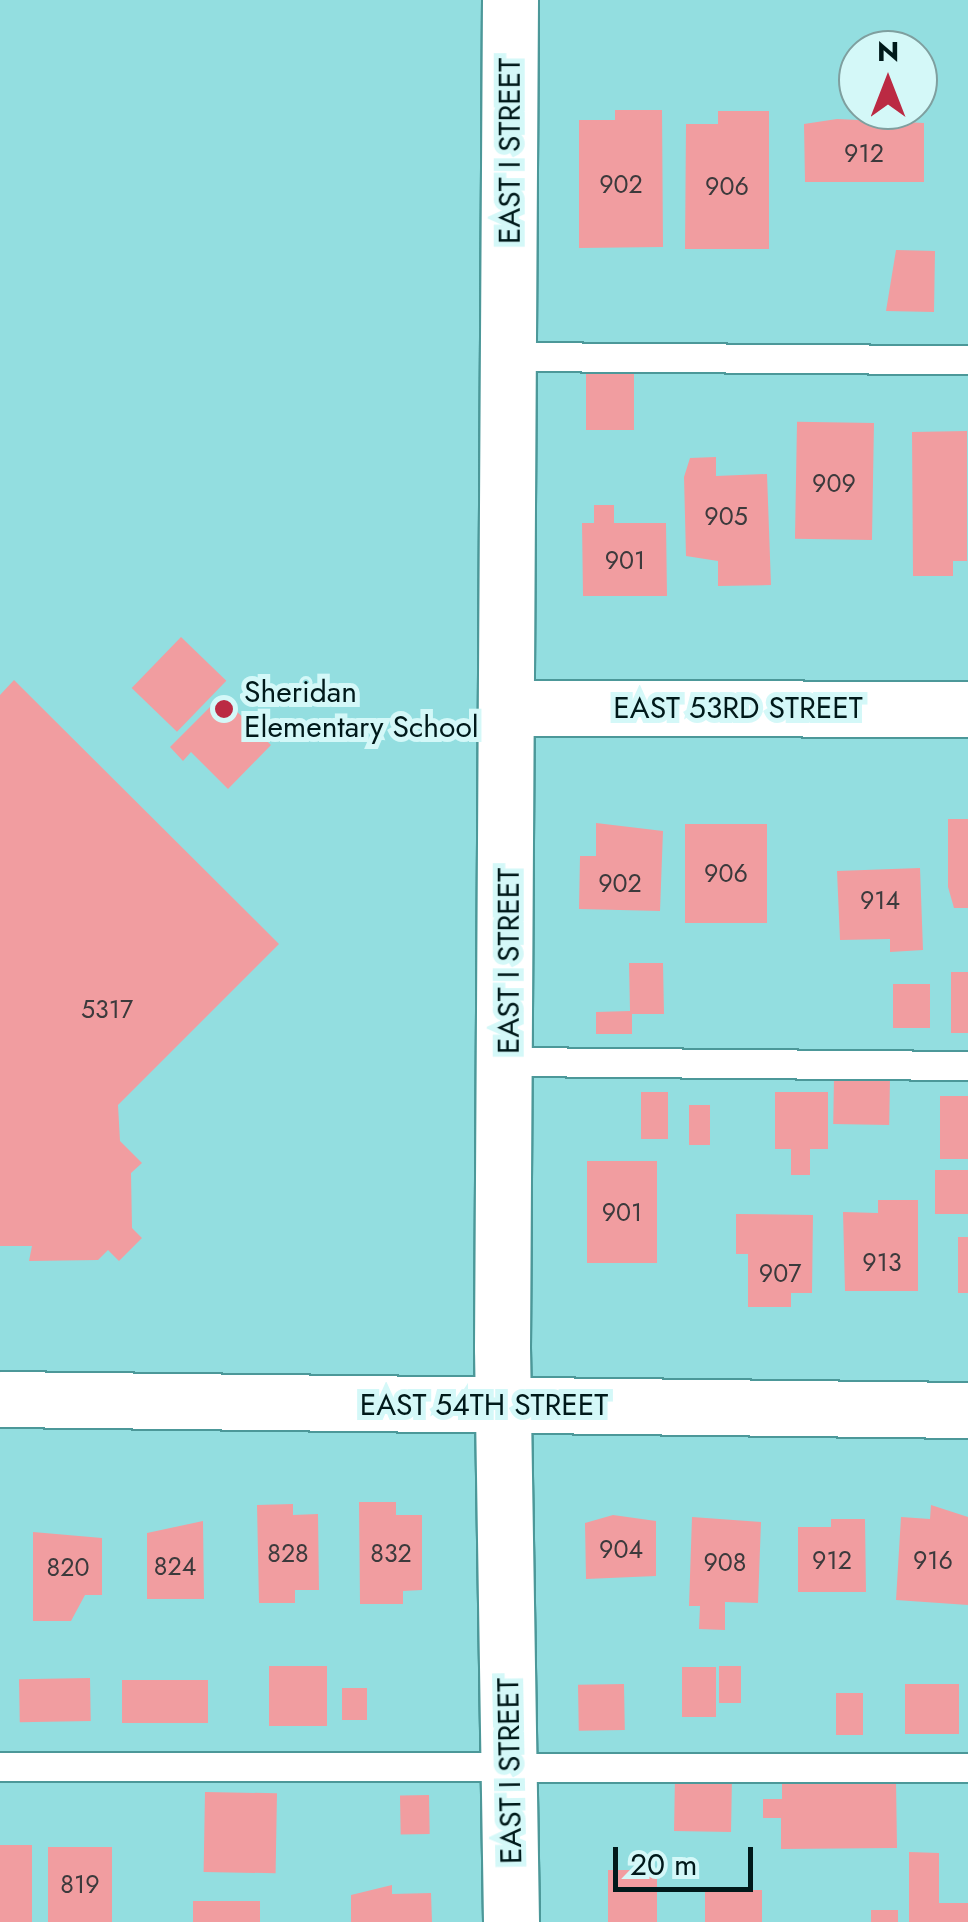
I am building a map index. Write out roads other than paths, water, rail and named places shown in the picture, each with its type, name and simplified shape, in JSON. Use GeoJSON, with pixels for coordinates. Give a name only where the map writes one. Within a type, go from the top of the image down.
{"type":"FeatureCollection","features":[{"type":"Feature","properties":{"kind":"street","name":"EAST I STREET"},"geometry":{"type":"LineString","coordinates":[[510,0],[509,1062],[504,1404],[512,1922]]}},
{"type":"Feature","properties":{"kind":"street","name":"EAST 53RD STREET"},"geometry":{"type":"LineString","coordinates":[[508,708],[968,709]]}},
{"type":"Feature","properties":{"kind":"street","name":"EAST 54TH STREET"},"geometry":{"type":"LineString","coordinates":[[0,1399],[968,1410]]}},
{"type":"Feature","properties":{"kind":"lane"},"geometry":{"type":"LineString","coordinates":[[509,357],[968,360]]}},
{"type":"Feature","properties":{"kind":"lane"},"geometry":{"type":"LineString","coordinates":[[509,1062],[968,1066]]}},
{"type":"Feature","properties":{"kind":"lane"},"geometry":{"type":"LineString","coordinates":[[0,1767],[968,1768]]}},
{"type":"Feature","properties":{"kind":"place","name":"Sheridan Elementary School"},"geometry":{"type":"Point","coordinates":[224,709]}}]}
